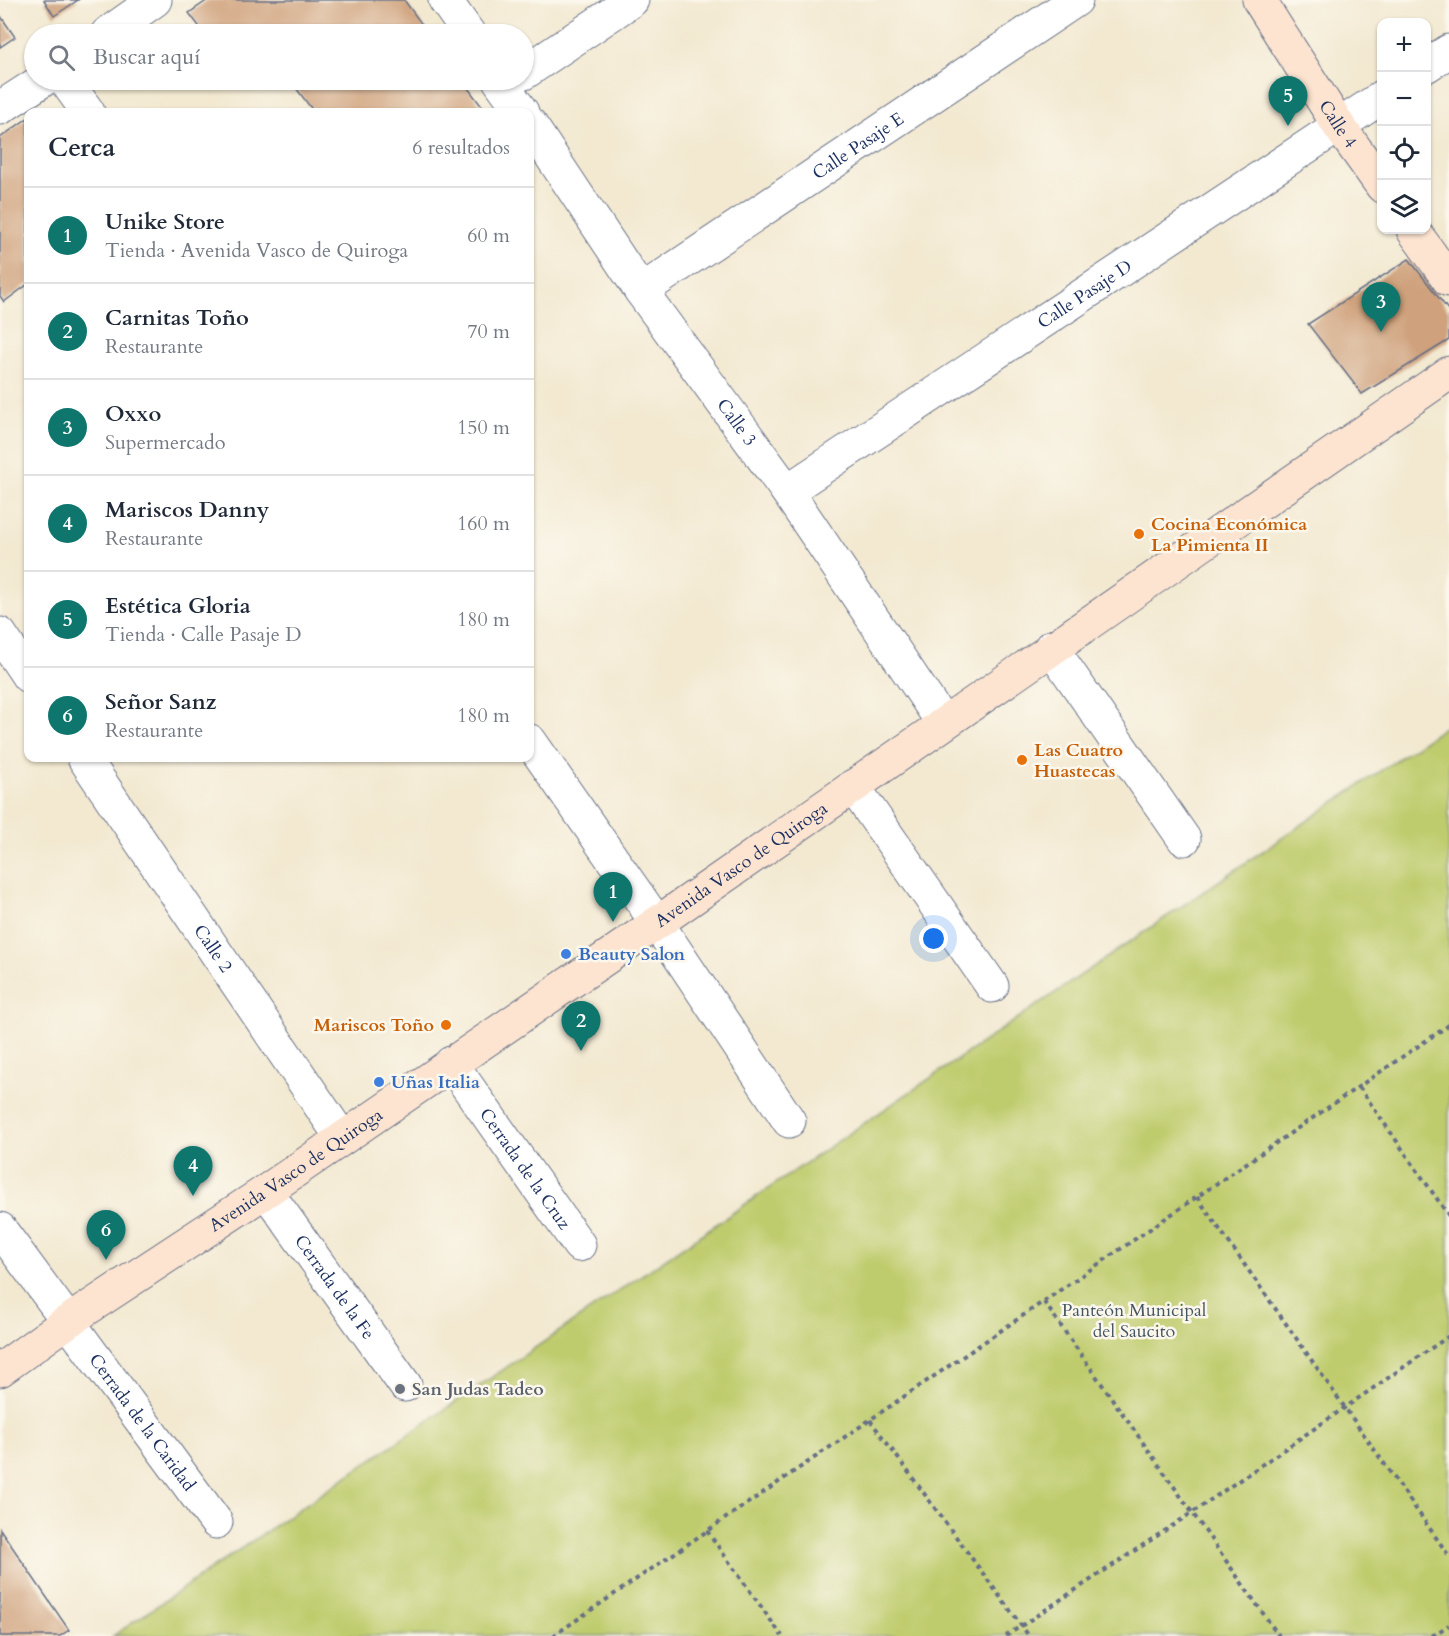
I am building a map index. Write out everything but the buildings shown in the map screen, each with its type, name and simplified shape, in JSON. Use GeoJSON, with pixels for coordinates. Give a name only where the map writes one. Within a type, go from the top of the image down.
{"type":"FeatureCollection","features":[{"type":"Feature","properties":{"kind":"main road","name":"Calle 4"},"geometry":{"type":"LineString","coordinates":[[1258,0],[1339,126],[1378,180]]}},
{"type":"Feature","properties":{"kind":"main road"},"geometry":{"type":"LineString","coordinates":[[1416,234],[1449,280]]}},
{"type":"Feature","properties":{"kind":"main road","name":"Avenida Vasco de Quiroga"},"geometry":{"type":"LineString","coordinates":[[0,1370],[67,1322],[266,1191],[1052,647],[1445,385]]}},
{"type":"Feature","properties":{"kind":"street"},"geometry":{"type":"LineString","coordinates":[[121,24],[155,0]]}},
{"type":"Feature","properties":{"kind":"street"},"geometry":{"type":"LineString","coordinates":[[445,0],[462,24]]}},
{"type":"Feature","properties":{"kind":"street"},"geometry":{"type":"LineString","coordinates":[[534,71],[632,0]]}},
{"type":"Feature","properties":{"kind":"street","name":"Calle Pasaje E"},"geometry":{"type":"LineString","coordinates":[[641,291],[1076,0]]}},
{"type":"Feature","properties":{"kind":"street"},"geometry":{"type":"LineString","coordinates":[[1431,63],[1449,51]]}},
{"type":"Feature","properties":{"kind":"street"},"geometry":{"type":"LineString","coordinates":[[0,108],[28,90]]}},
{"type":"Feature","properties":{"kind":"street"},"geometry":{"type":"LineString","coordinates":[[72,90],[85,108]]}},
{"type":"Feature","properties":{"kind":"street","name":"Calle Pasaje D"},"geometry":{"type":"LineString","coordinates":[[787,491],[1377,100]]}},
{"type":"Feature","properties":{"kind":"street","name":"Calle 3"},"geometry":{"type":"LineString","coordinates":[[534,130],[641,291],[787,491],[943,723]]}},
{"type":"Feature","properties":{"kind":"street"},"geometry":{"type":"LineString","coordinates":[[0,634],[24,670]]}},
{"type":"Feature","properties":{"kind":"street"},"geometry":{"type":"LineString","coordinates":[[1052,647],[1184,839]]}},
{"type":"Feature","properties":{"kind":"street"},"geometry":{"type":"LineString","coordinates":[[534,747],[657,922],[789,1121]]}},
{"type":"Feature","properties":{"kind":"street","name":"Calle 2"},"geometry":{"type":"LineString","coordinates":[[87,762],[342,1138]]}},
{"type":"Feature","properties":{"kind":"street"},"geometry":{"type":"LineString","coordinates":[[853,786],[992,986]]}},
{"type":"Feature","properties":{"kind":"street","name":"Cerrada de la Cruz"},"geometry":{"type":"LineString","coordinates":[[451,1063],[579,1245]]}},
{"type":"Feature","properties":{"kind":"street","name":"Cerrada de la Fe"},"geometry":{"type":"LineString","coordinates":[[266,1191],[405,1385]]}},
{"type":"Feature","properties":{"kind":"street","name":"Cerrada de la Caridad"},"geometry":{"type":"LineString","coordinates":[[0,1229],[216,1522]]}},
{"type":"Feature","properties":{"kind":"path"},"geometry":{"type":"LineString","coordinates":[[553,1636],[1449,1025]]}},
{"type":"Feature","properties":{"kind":"path"},"geometry":{"type":"LineString","coordinates":[[1359,1087],[1449,1216]]}},
{"type":"Feature","properties":{"kind":"path"},"geometry":{"type":"LineString","coordinates":[[1197,1197],[1449,1556]]}},
{"type":"Feature","properties":{"kind":"path"},"geometry":{"type":"LineString","coordinates":[[1044,1302],[1279,1636]]}},
{"type":"Feature","properties":{"kind":"path"},"geometry":{"type":"LineString","coordinates":[[1006,1636],[1449,1336]]}},
{"type":"Feature","properties":{"kind":"path"},"geometry":{"type":"LineString","coordinates":[[870,1420],[1029,1636]]}},
{"type":"Feature","properties":{"kind":"path"},"geometry":{"type":"LineString","coordinates":[[707,1531],[782,1636]]}},
{"type":"Feature","properties":{"kind":"path"},"geometry":{"type":"LineString","coordinates":[[1432,1636],[1449,1625]]}},
{"type":"Feature","properties":{"kind":"green space","name":"Panteón Municipal del Saucito"},"geometry":{"type":"Polygon","coordinates":[[[1449,724],[1449,1636],[113,1636],[1449,724]]]}},
{"type":"Feature","properties":{"kind":"place","name":"Estética Gloria"},"geometry":{"type":"Point","coordinates":[1288,126]}},
{"type":"Feature","properties":{"kind":"place","name":"Oxxo"},"geometry":{"type":"Point","coordinates":[1381,332]}},
{"type":"Feature","properties":{"kind":"place","name":"Cocina Económica La Pimienta II"},"geometry":{"type":"Point","coordinates":[1139,534]}},
{"type":"Feature","properties":{"kind":"place","name":"Las Cuatro Huastecas"},"geometry":{"type":"Point","coordinates":[1022,760]}},
{"type":"Feature","properties":{"kind":"place","name":"Unike Store"},"geometry":{"type":"Point","coordinates":[613,922]}},
{"type":"Feature","properties":{"kind":"place","name":"Beauty Salon"},"geometry":{"type":"Point","coordinates":[566,954]}},
{"type":"Feature","properties":{"kind":"place","name":"Mariscos Toño"},"geometry":{"type":"Point","coordinates":[446,1025]}},
{"type":"Feature","properties":{"kind":"place","name":"Carnitas Toño"},"geometry":{"type":"Point","coordinates":[581,1051]}},
{"type":"Feature","properties":{"kind":"place","name":"Uñas Italia"},"geometry":{"type":"Point","coordinates":[379,1082]}},
{"type":"Feature","properties":{"kind":"place","name":"Mariscos Danny"},"geometry":{"type":"Point","coordinates":[193,1196]}},
{"type":"Feature","properties":{"kind":"place","name":"Señor Sanz"},"geometry":{"type":"Point","coordinates":[106,1260]}},
{"type":"Feature","properties":{"kind":"place","name":"San Judas Tadeo"},"geometry":{"type":"Point","coordinates":[400,1389]}}]}
